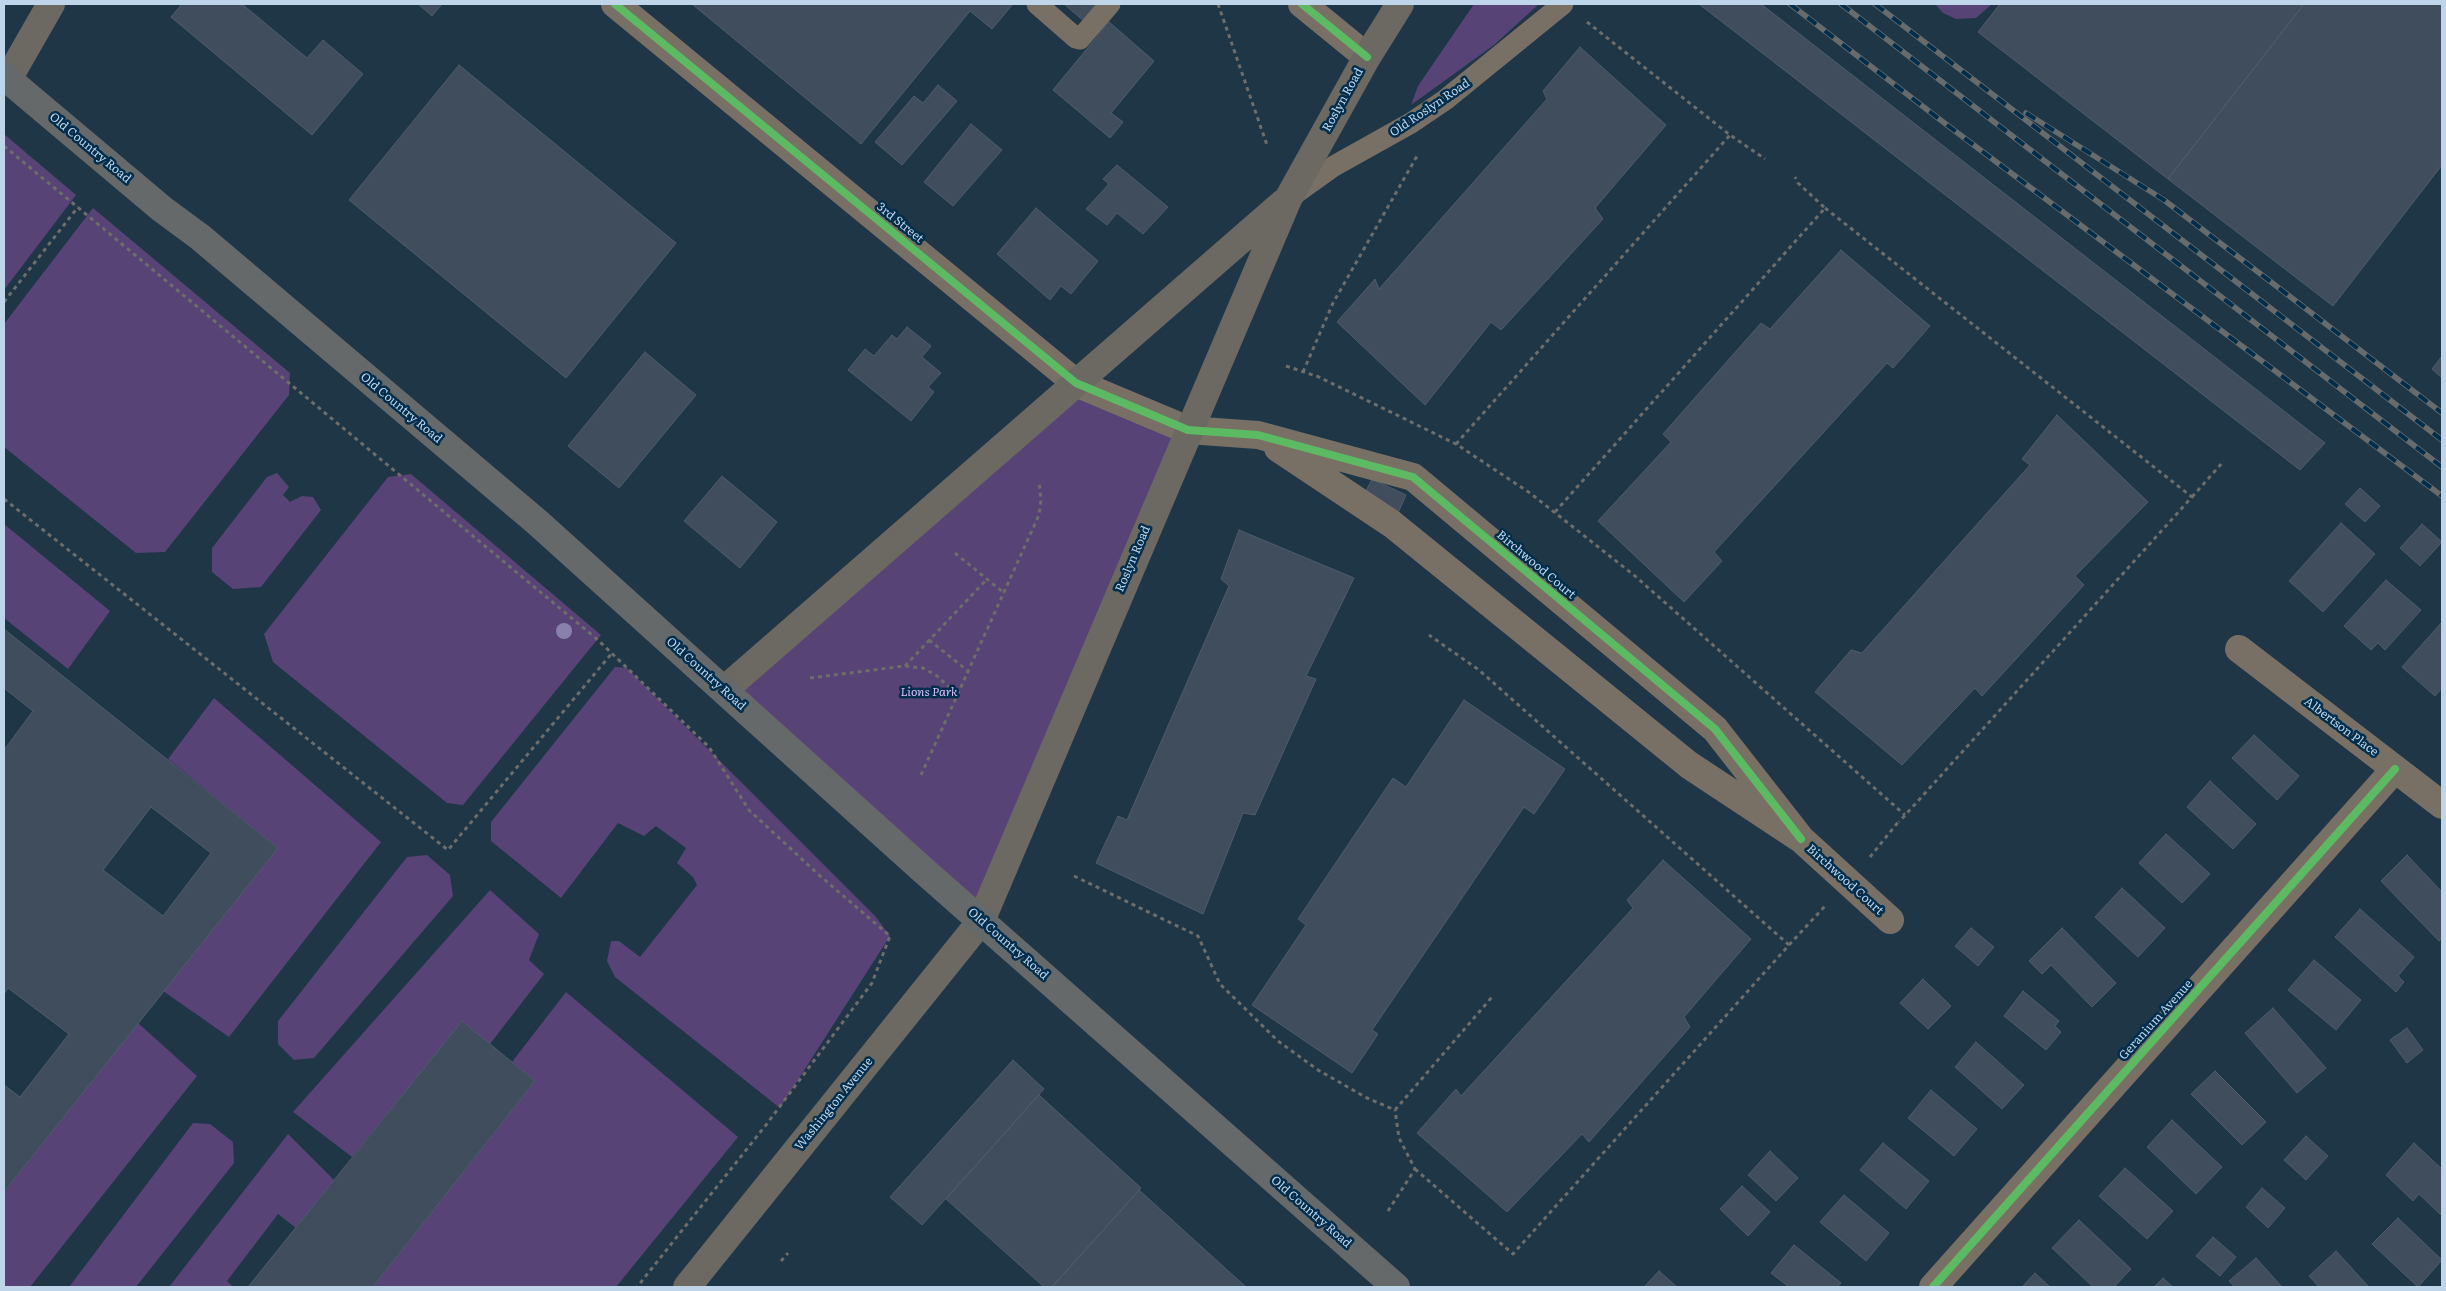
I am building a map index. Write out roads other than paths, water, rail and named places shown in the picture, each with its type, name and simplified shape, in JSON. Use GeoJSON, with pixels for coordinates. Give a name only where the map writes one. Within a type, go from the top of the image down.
{"type":"FeatureCollection","features":[{"type":"Feature","properties":{"kind":"main road"},"geometry":{"type":"LineString","coordinates":[[6,77],[51,4]]}},
{"type":"Feature","properties":{"kind":"main road","name":"Roslyn Road"},"geometry":{"type":"LineString","coordinates":[[980,921],[1288,199],[1367,57],[1400,4]]}},
{"type":"Feature","properties":{"kind":"main road","name":"Old Country Road"},"geometry":{"type":"LineString","coordinates":[[6,77],[162,209],[200,237],[537,522],[980,921],[1396,1287]]}},
{"type":"Feature","properties":{"kind":"main road","name":"Roslyn Road"},"geometry":{"type":"LineString","coordinates":[[724,690],[1288,199]]}},
{"type":"Feature","properties":{"kind":"main road","name":"Washington Avenue"},"geometry":{"type":"LineString","coordinates":[[687,1287],[980,921]]}},
{"type":"Feature","properties":{"kind":"street","name":"3rd Street"},"geometry":{"type":"LineString","coordinates":[[615,4],[1076,383],[1188,430]]}},
{"type":"Feature","properties":{"kind":"street"},"geometry":{"type":"LineString","coordinates":[[1302,4],[1367,57]]}},
{"type":"Feature","properties":{"kind":"street","name":"Birchwood Court"},"geometry":{"type":"LineString","coordinates":[[1188,430],[1258,435],[1414,477],[1715,729],[1801,839]]}},
{"type":"Feature","properties":{"kind":"street","name":"Birchwood Court"},"geometry":{"type":"LineString","coordinates":[[1258,435],[1392,524],[1689,766],[1801,839],[1890,920]]}},
{"type":"Feature","properties":{"kind":"street","name":"Albertson Place"},"geometry":{"type":"LineString","coordinates":[[2239,649],[2442,805]]}},
{"type":"Feature","properties":{"kind":"street","name":"Geranium Avenue"},"geometry":{"type":"LineString","coordinates":[[1933,1287],[2395,769]]}},
{"type":"Feature","properties":{"kind":"lane"},"geometry":{"type":"LineString","coordinates":[[1036,4],[1076,38],[1080,38],[1110,4]]}},
{"type":"Feature","properties":{"kind":"lane","name":"Old Roslyn Road"},"geometry":{"type":"LineString","coordinates":[[1288,199],[1334,166],[1411,123],[1445,100],[1563,4]]}},
{"type":"Feature","properties":{"kind":"railway"},"geometry":{"type":"LineString","coordinates":[[1790,4],[1947,125],[2442,496]]}},
{"type":"Feature","properties":{"kind":"railway"},"geometry":{"type":"LineString","coordinates":[[1841,4],[2442,467]]}},
{"type":"Feature","properties":{"kind":"railway"},"geometry":{"type":"LineString","coordinates":[[1875,4],[2442,440]]}},
{"type":"Feature","properties":{"kind":"railway"},"geometry":{"type":"LineString","coordinates":[[2026,113],[2164,200],[2442,413]]}},
{"type":"Feature","properties":{"kind":"park label","name":"Lions Park"},"geometry":{"type":"Point","coordinates":[929,692]}}]}
